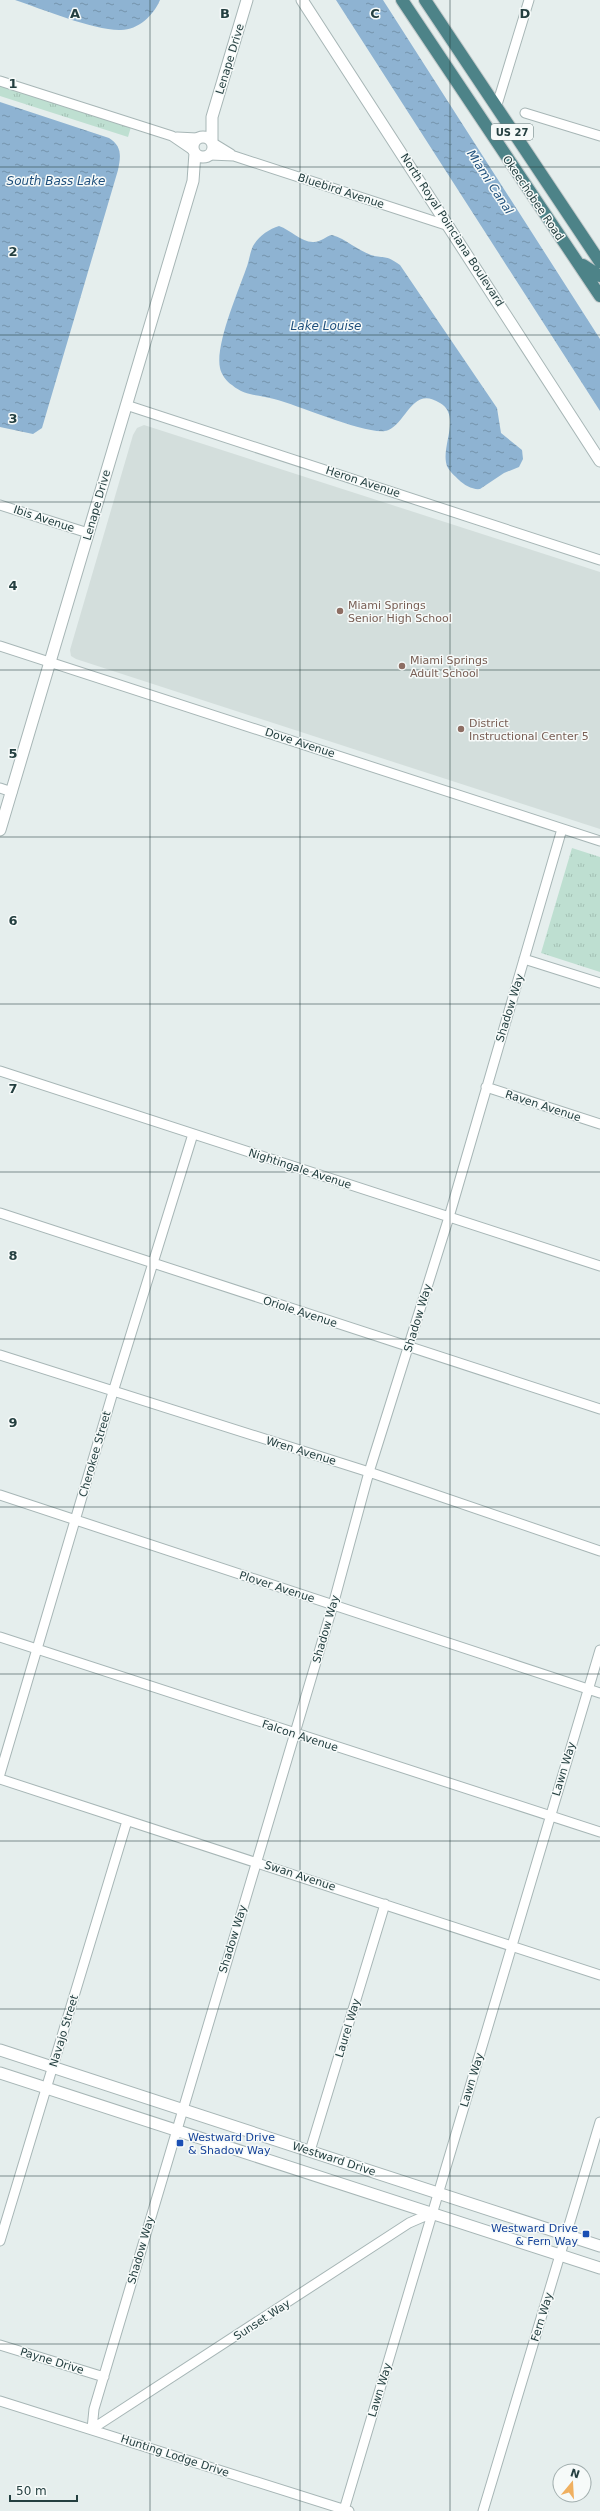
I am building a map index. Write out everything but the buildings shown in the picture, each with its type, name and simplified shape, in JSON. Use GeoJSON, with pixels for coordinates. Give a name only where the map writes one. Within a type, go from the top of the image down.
{"type":"FeatureCollection","features":[{"type":"Feature","properties":{"kind":"highway","name":"Okeechobee Road"},"geometry":{"type":"LineString","coordinates":[[402,0],[493,139],[600,296]]}},
{"type":"Feature","properties":{"kind":"highway","name":"Okeechobee Road"},"geometry":{"type":"LineString","coordinates":[[425,0],[600,262]]}},
{"type":"Feature","properties":{"kind":"highway"},"geometry":{"type":"LineString","coordinates":[[493,139],[496,108]]}},
{"type":"Feature","properties":{"kind":"highway"},"geometry":{"type":"LineString","coordinates":[[575,260],[600,276]]}},
{"type":"Feature","properties":{"kind":"street","name":"Lenape Drive"},"geometry":{"type":"LineString","coordinates":[[212,142],[212,118],[247,0]]}},
{"type":"Feature","properties":{"kind":"street","name":"North Royal Poinciana Boulevard"},"geometry":{"type":"LineString","coordinates":[[302,0],[450,226],[600,461]]}},
{"type":"Feature","properties":{"kind":"street"},"geometry":{"type":"LineString","coordinates":[[496,108],[529,0]]}},
{"type":"Feature","properties":{"kind":"street"},"geometry":{"type":"LineString","coordinates":[[0,81],[172,136],[206,136],[212,142],[213,150],[209,155],[200,157],[172,136]]}},
{"type":"Feature","properties":{"kind":"street"},"geometry":{"type":"LineString","coordinates":[[525,113],[600,136]]}},
{"type":"Feature","properties":{"kind":"street","name":"Lenape Drive"},"geometry":{"type":"LineString","coordinates":[[199,137],[212,118]]}},
{"type":"Feature","properties":{"kind":"street"},"geometry":{"type":"LineString","coordinates":[[194,152],[193,143],[199,137]]}},
{"type":"Feature","properties":{"kind":"street","name":"Bluebird Avenue"},"geometry":{"type":"LineString","coordinates":[[212,142],[234,156],[450,226]]}},
{"type":"Feature","properties":{"kind":"street","name":"Lenape Drive"},"geometry":{"type":"LineString","coordinates":[[194,152],[194,179]]}},
{"type":"Feature","properties":{"kind":"street","name":"Lenape Drive"},"geometry":{"type":"LineString","coordinates":[[0,830],[194,179],[209,155]]}},
{"type":"Feature","properties":{"kind":"street","name":"Bluebird Avenue"},"geometry":{"type":"LineString","coordinates":[[209,155],[234,156]]}},
{"type":"Feature","properties":{"kind":"street","name":"Heron Avenue"},"geometry":{"type":"LineString","coordinates":[[126,405],[600,560]]}},
{"type":"Feature","properties":{"kind":"street","name":"Ibis Avenue"},"geometry":{"type":"LineString","coordinates":[[0,505],[88,533]]}},
{"type":"Feature","properties":{"kind":"street","name":"Dove Avenue"},"geometry":{"type":"LineString","coordinates":[[0,646],[600,841]]}},
{"type":"Feature","properties":{"kind":"street"},"geometry":{"type":"LineString","coordinates":[[0,788],[12,792]]}},
{"type":"Feature","properties":{"kind":"street","name":"Shadow Way"},"geometry":{"type":"LineString","coordinates":[[92,2429],[94,2409],[333,1605],[369,1472],[449,1217],[562,829]]}},
{"type":"Feature","properties":{"kind":"street"},"geometry":{"type":"LineString","coordinates":[[524,959],[600,983]]}},
{"type":"Feature","properties":{"kind":"street","name":"Nightingale Avenue"},"geometry":{"type":"LineString","coordinates":[[0,1071],[600,1266]]}},
{"type":"Feature","properties":{"kind":"street","name":"Raven Avenue"},"geometry":{"type":"LineString","coordinates":[[486,1087],[600,1124]]}},
{"type":"Feature","properties":{"kind":"street","name":"Cherokee Street"},"geometry":{"type":"LineString","coordinates":[[0,1774],[113,1392],[193,1134]]}},
{"type":"Feature","properties":{"kind":"street","name":"Oriole Avenue"},"geometry":{"type":"LineString","coordinates":[[0,1213],[409,1348],[600,1409]]}},
{"type":"Feature","properties":{"kind":"street","name":"Wren Avenue"},"geometry":{"type":"LineString","coordinates":[[0,1355],[369,1472],[600,1551]]}},
{"type":"Feature","properties":{"kind":"street","name":"Plover Avenue"},"geometry":{"type":"LineString","coordinates":[[0,1495],[600,1693]]}},
{"type":"Feature","properties":{"kind":"street","name":"Falcon Avenue"},"geometry":{"type":"LineString","coordinates":[[0,1637],[294,1734],[600,1832]]}},
{"type":"Feature","properties":{"kind":"street","name":"Lawn Way"},"geometry":{"type":"LineString","coordinates":[[347,2510],[432,2213],[600,1650]]}},
{"type":"Feature","properties":{"kind":"street","name":"Swan Avenue"},"geometry":{"type":"LineString","coordinates":[[0,1779],[127,1821],[257,1861],[600,1975]]}},
{"type":"Feature","properties":{"kind":"street","name":"Navajo Street"},"geometry":{"type":"LineString","coordinates":[[0,2241],[127,1821]]}},
{"type":"Feature","properties":{"kind":"street","name":"Laurel Way"},"geometry":{"type":"LineString","coordinates":[[310,2151],[385,1904]]}},
{"type":"Feature","properties":{"kind":"street","name":"Westward Drive"},"geometry":{"type":"LineString","coordinates":[[0,2050],[600,2246]]}},
{"type":"Feature","properties":{"kind":"street","name":"Westward Drive"},"geometry":{"type":"LineString","coordinates":[[0,2073],[600,2268]]}},
{"type":"Feature","properties":{"kind":"street","name":"Fern Way"},"geometry":{"type":"LineString","coordinates":[[483,2511],[600,2122]]}},
{"type":"Feature","properties":{"kind":"street","name":"Sunset Way"},"geometry":{"type":"LineString","coordinates":[[92,2429],[409,2223],[432,2213]]}},
{"type":"Feature","properties":{"kind":"street","name":"Payne Drive"},"geometry":{"type":"LineString","coordinates":[[0,2345],[104,2377]]}},
{"type":"Feature","properties":{"kind":"street","name":"Hunting Lodge Drive"},"geometry":{"type":"LineString","coordinates":[[0,2401],[347,2510]]}},
{"type":"Feature","properties":{"kind":"shaded area","name":"Miami Springs Senior High School"},"geometry":{"type":"Polygon","coordinates":[[[144,425],[600,572],[600,829],[76,659],[71,656],[70,650],[133,435],[137,428],[144,425]]]}},
{"type":"Feature","properties":{"kind":"green space"},"geometry":{"type":"Polygon","coordinates":[[[0,85],[131,127],[128,137],[0,96],[0,85]]]}},
{"type":"Feature","properties":{"kind":"green space"},"geometry":{"type":"Polygon","coordinates":[[[572,848],[600,857],[600,972],[541,953],[572,848]]]}},
{"type":"Feature","properties":{"kind":"water"},"geometry":{"type":"Polygon","coordinates":[[[15,0],[160,0],[154,11],[145,21],[133,27],[121,30],[97,27],[15,0]]]}},
{"type":"Feature","properties":{"kind":"water","name":"Miami Canal"},"geometry":{"type":"Polygon","coordinates":[[[336,0],[383,0],[600,339],[600,411],[336,0]]]}},
{"type":"Feature","properties":{"kind":"water","name":"South Bass Lake"},"geometry":{"type":"Polygon","coordinates":[[[0,102],[109,138],[116,144],[120,152],[118,170],[42,428],[33,434],[0,427],[0,102]]]}},
{"type":"Feature","properties":{"kind":"water","name":"Lake Louise"},"geometry":{"type":"Polygon","coordinates":[[[279,226],[310,242],[319,241],[332,235],[366,253],[388,258],[400,265],[497,408],[501,433],[522,450],[523,459],[519,467],[504,473],[480,489],[472,488],[461,482],[447,466],[446,450],[450,424],[449,416],[446,409],[440,403],[430,399],[422,399],[415,402],[392,428],[385,431],[375,431],[347,424],[268,397],[242,392],[228,382],[220,368],[219,358],[228,318],[253,246],[264,233],[279,226]]]}},
{"type":"Feature","properties":{"kind":"place","name":"Miami Springs Senior High School"},"geometry":{"type":"Point","coordinates":[340,611]}},
{"type":"Feature","properties":{"kind":"place","name":"Miami Springs Adult School"},"geometry":{"type":"Point","coordinates":[402,666]}},
{"type":"Feature","properties":{"kind":"place","name":"District Instructional Center 5"},"geometry":{"type":"Point","coordinates":[461,729]}},
{"type":"Feature","properties":{"kind":"place","name":"Westward Drive & Shadow Way"},"geometry":{"type":"Point","coordinates":[180,2143]}},
{"type":"Feature","properties":{"kind":"place","name":"Westward Drive & Fern Way"},"geometry":{"type":"Point","coordinates":[586,2234]}}]}
